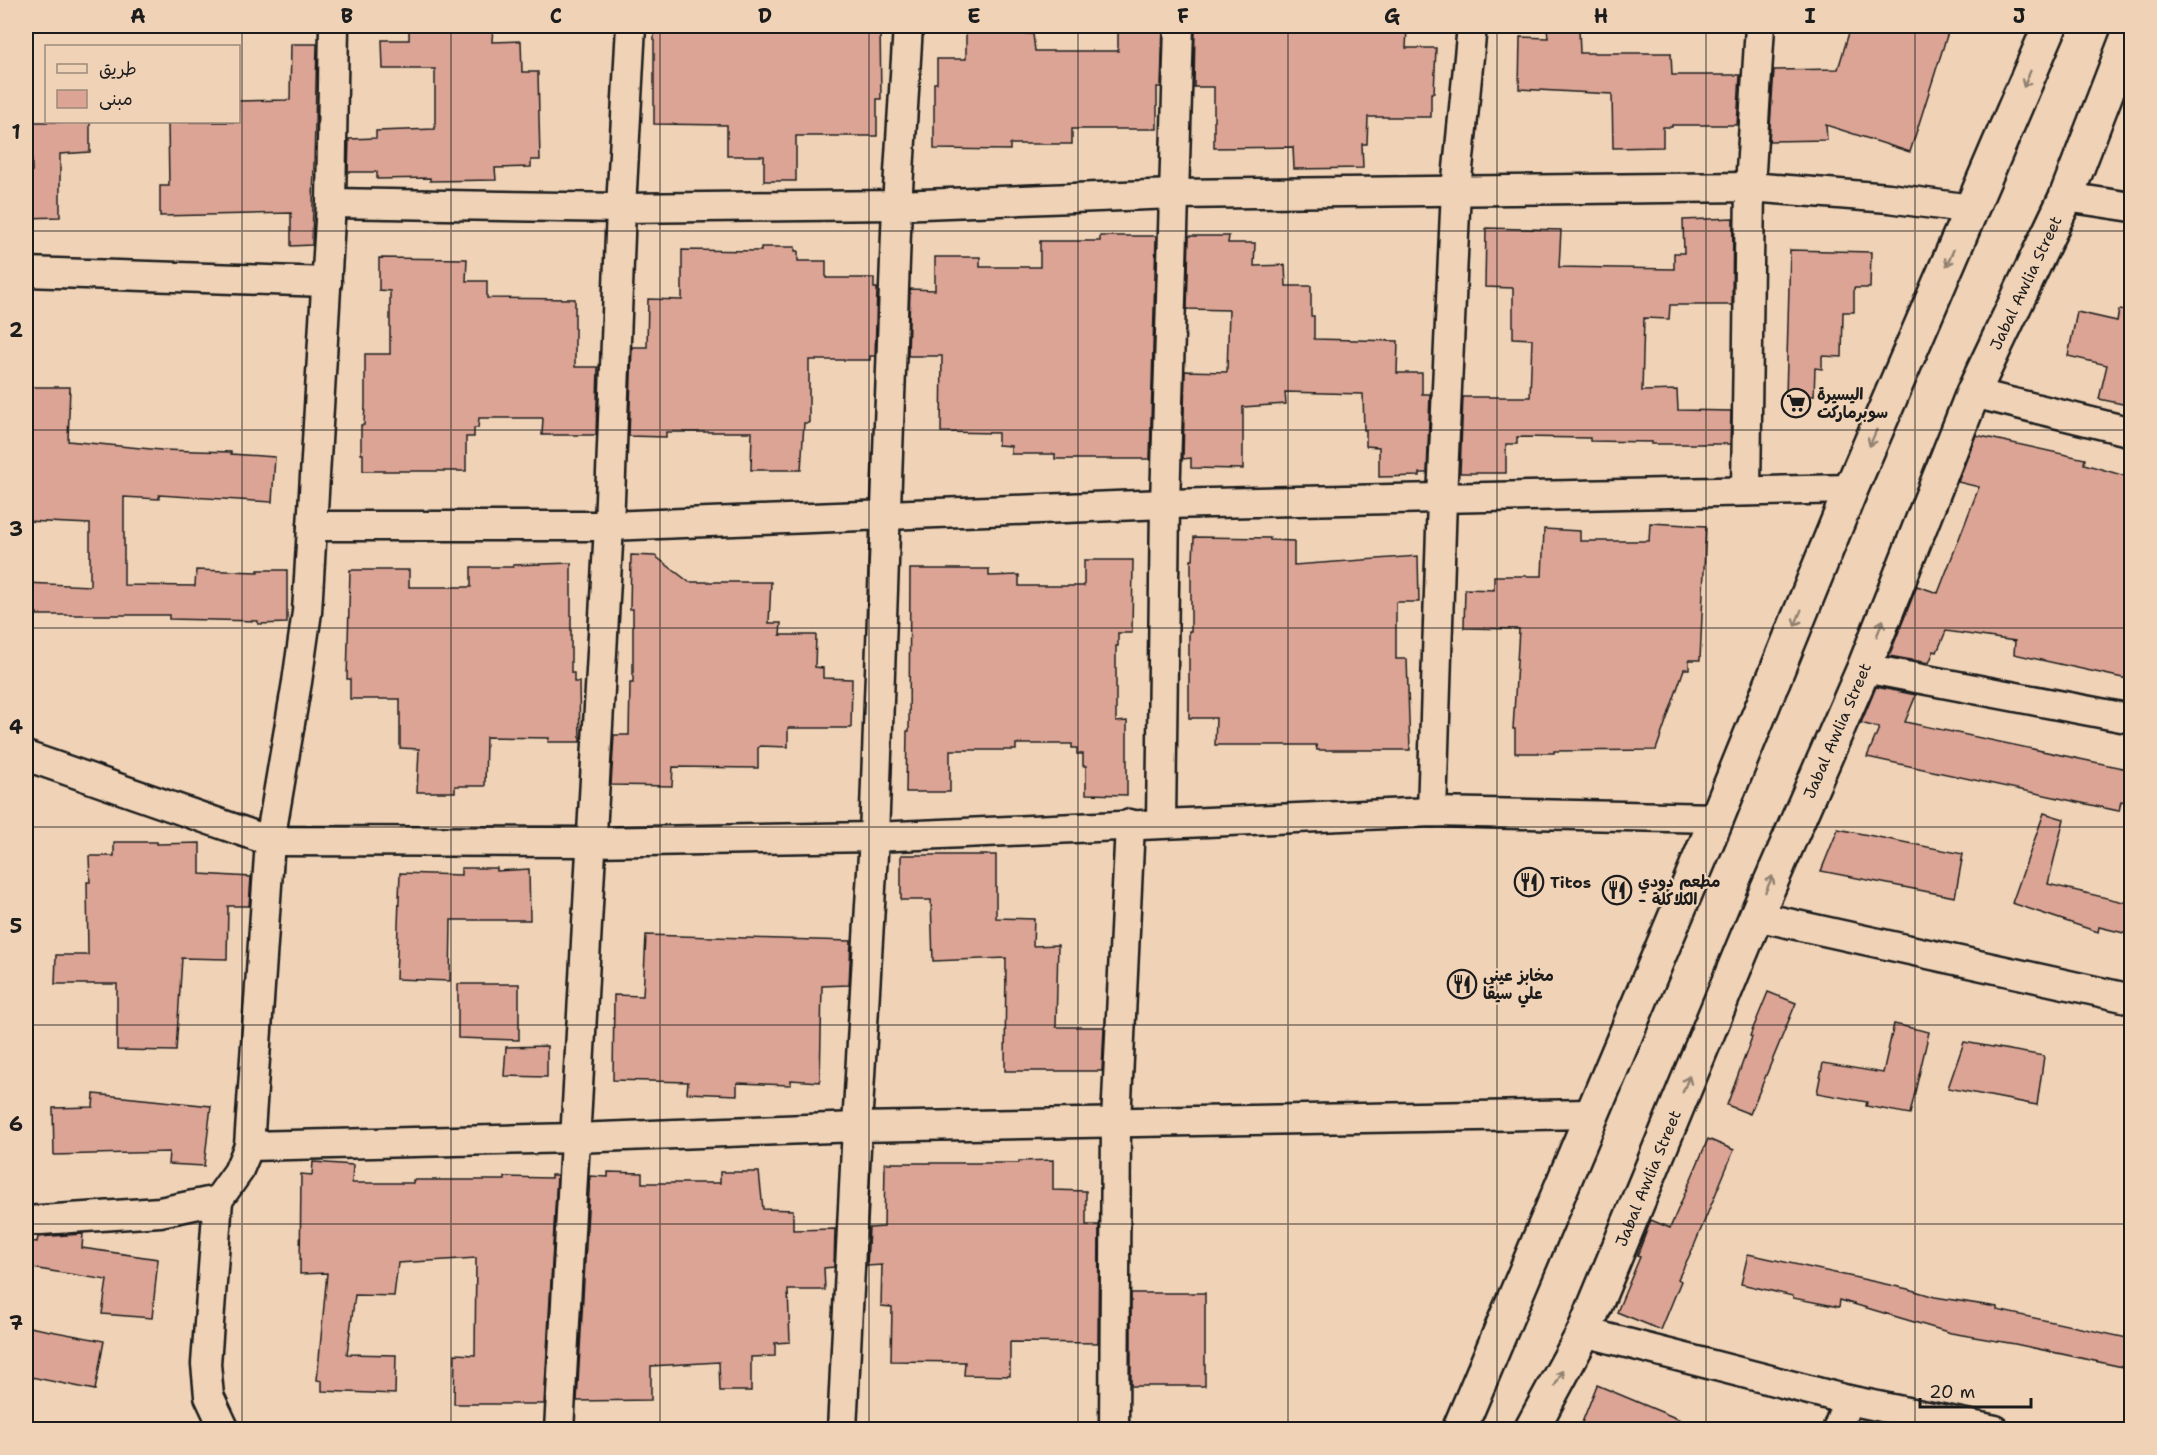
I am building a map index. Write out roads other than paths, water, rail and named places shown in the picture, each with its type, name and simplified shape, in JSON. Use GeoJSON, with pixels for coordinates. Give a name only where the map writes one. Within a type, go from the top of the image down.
{"type":"FeatureCollection","features":[{"type":"Feature","properties":{"kind":"main road"},"geometry":{"type":"LineString","coordinates":[[1459,1430],[1717,818],[1851,489],[2050,26]]}},
{"type":"Feature","properties":{"kind":"main road","name":"Jabal Awlia Street"},"geometry":{"type":"LineString","coordinates":[[1531,1430],[1584,1332],[1756,916],[1864,668],[1973,393],[2066,197],[2132,26]]}},
{"type":"Feature","properties":{"kind":"street"},"geometry":{"type":"LineString","coordinates":[[225,1430],[209,1396],[206,1364],[218,1200],[238,1172],[249,1146],[270,841],[305,623],[331,203],[334,26]]}},
{"type":"Feature","properties":{"kind":"street"},"geometry":{"type":"LineString","coordinates":[[559,1430],[609,526],[621,208],[631,26]]}},
{"type":"Feature","properties":{"kind":"street"},"geometry":{"type":"LineString","coordinates":[[842,1430],[856,1127],[874,837],[897,205],[908,26]]}},
{"type":"Feature","properties":{"kind":"street"},"geometry":{"type":"LineString","coordinates":[[1161,823],[1165,504],[1179,26]]}},
{"type":"Feature","properties":{"kind":"street"},"geometry":{"type":"LineString","coordinates":[[1432,812],[1442,498],[1456,189],[1473,26]]}},
{"type":"Feature","properties":{"kind":"street"},"geometry":{"type":"LineString","coordinates":[[1746,491],[1750,187],[1760,26]]}},
{"type":"Feature","properties":{"kind":"street"},"geometry":{"type":"LineString","coordinates":[[331,203],[621,208],[897,205],[1174,194],[1750,187],[1889,198],[1971,209]]}},
{"type":"Feature","properties":{"kind":"street"},"geometry":{"type":"LineString","coordinates":[[2066,197],[2132,207]]}},
{"type":"Feature","properties":{"kind":"street"},"geometry":{"type":"LineString","coordinates":[[26,272],[327,282]]}},
{"type":"Feature","properties":{"kind":"street"},"geometry":{"type":"LineString","coordinates":[[1973,393],[2132,432]]}},
{"type":"Feature","properties":{"kind":"street"},"geometry":{"type":"LineString","coordinates":[[312,526],[609,526],[1165,504],[1851,489]]}},
{"type":"Feature","properties":{"kind":"street"},"geometry":{"type":"LineString","coordinates":[[1864,668],[2132,719]]}},
{"type":"Feature","properties":{"kind":"street"},"geometry":{"type":"LineString","coordinates":[[26,756],[270,841],[592,842],[874,837],[1432,812],[1717,818]]}},
{"type":"Feature","properties":{"kind":"street"},"geometry":{"type":"LineString","coordinates":[[1114,1430],[1116,1122],[1130,824]]}},
{"type":"Feature","properties":{"kind":"street"},"geometry":{"type":"LineString","coordinates":[[1756,916],[2132,999]]}},
{"type":"Feature","properties":{"kind":"street"},"geometry":{"type":"LineString","coordinates":[[249,1146],[575,1138],[856,1127],[1591,1114]]}},
{"type":"Feature","properties":{"kind":"street"},"geometry":{"type":"LineString","coordinates":[[26,1221],[160,1212],[218,1200]]}},
{"type":"Feature","properties":{"kind":"street"},"geometry":{"type":"LineString","coordinates":[[1584,1332],[1848,1400],[1995,1430]]}},
{"type":"Feature","properties":{"kind":"street"},"geometry":{"type":"LineString","coordinates":[[1837,1430],[1848,1400]]}},
{"type":"Feature","properties":{"kind":"place","name":"اليسيرة سوبرماركت"},"geometry":{"type":"Point","coordinates":[1796,403]}},
{"type":"Feature","properties":{"kind":"place","name":"Titos"},"geometry":{"type":"Point","coordinates":[1529,882]}},
{"type":"Feature","properties":{"kind":"place","name":"مطعم دودي - الكلاكلة"},"geometry":{"type":"Point","coordinates":[1617,890]}},
{"type":"Feature","properties":{"kind":"place","name":"مخابز عيني علي سيقا"},"geometry":{"type":"Point","coordinates":[1462,984]}}]}
